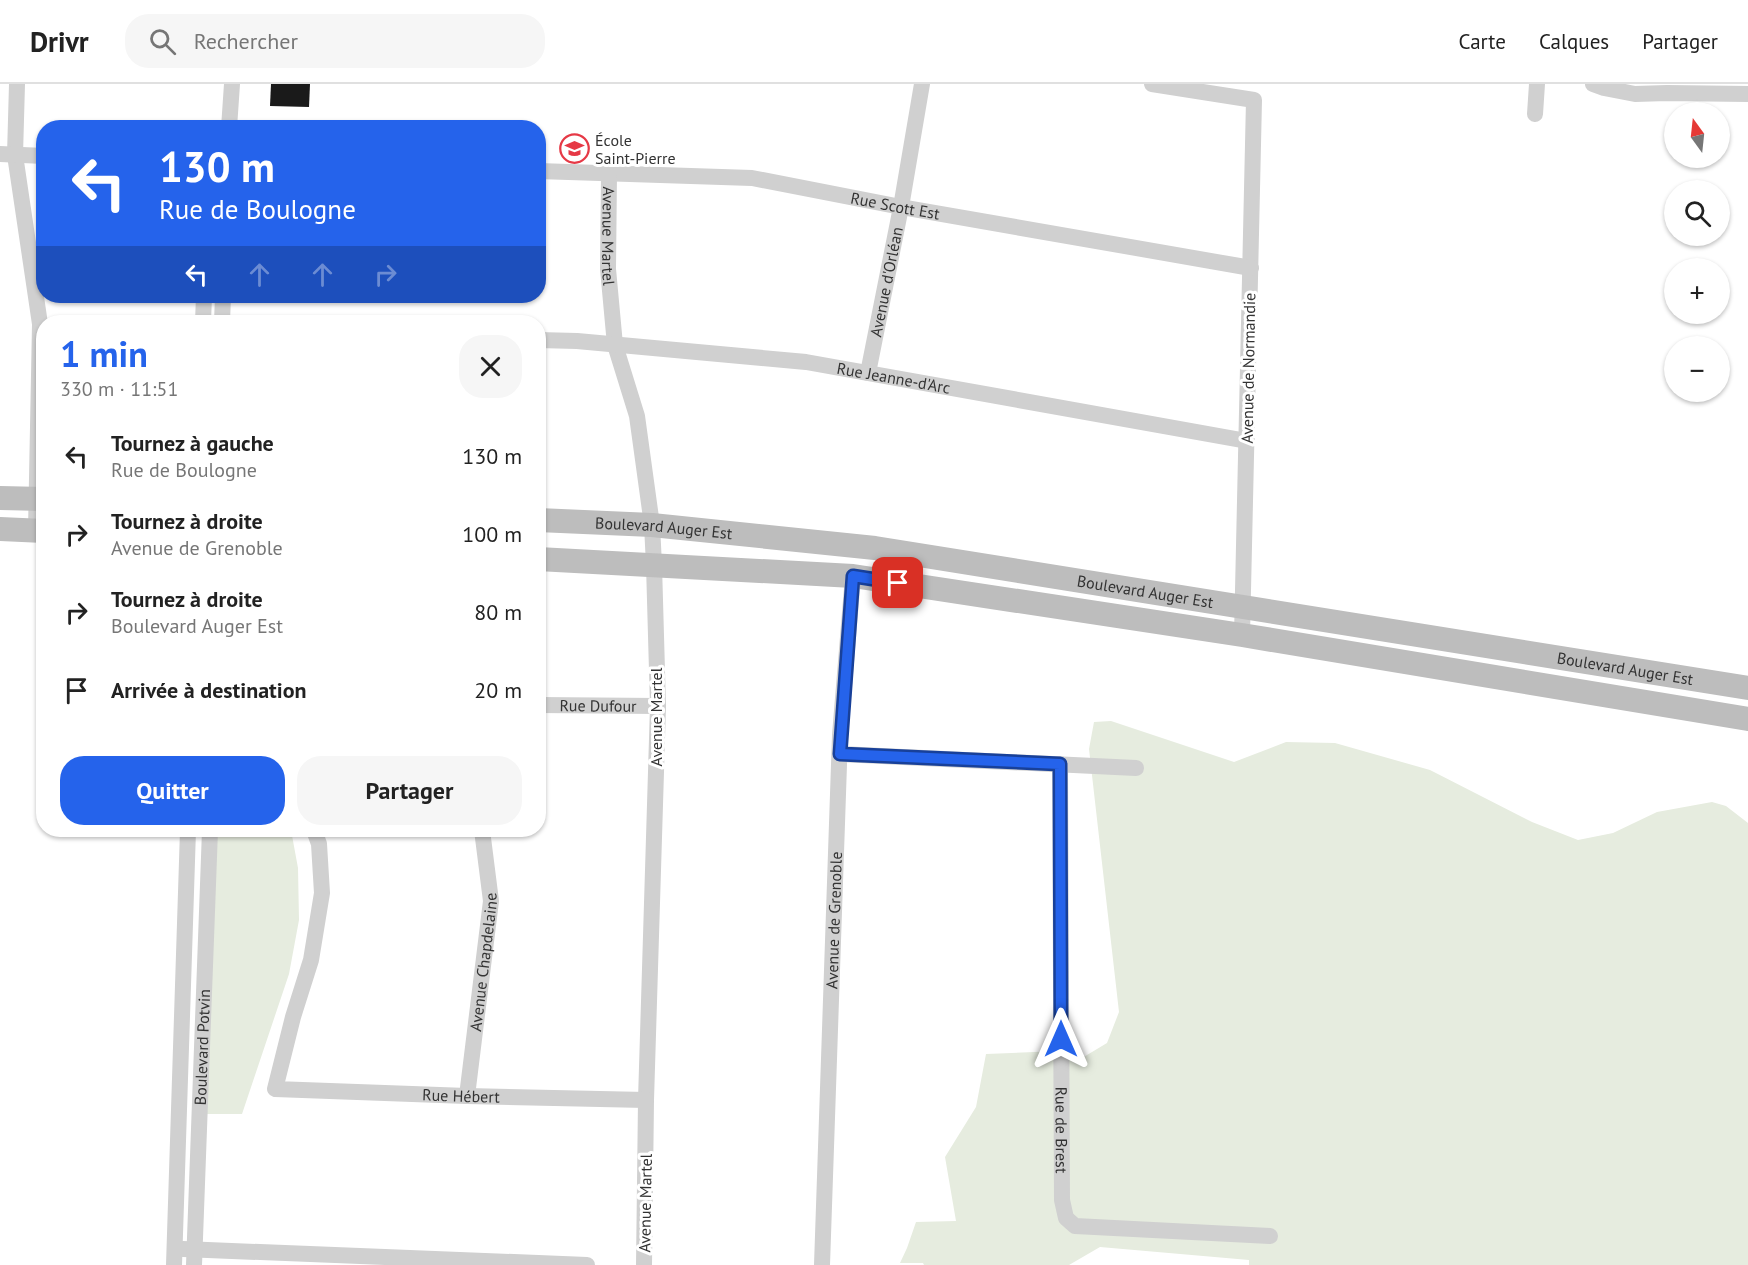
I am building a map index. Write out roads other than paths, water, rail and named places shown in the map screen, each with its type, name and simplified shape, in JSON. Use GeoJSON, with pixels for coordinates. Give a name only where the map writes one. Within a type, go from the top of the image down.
{"type":"FeatureCollection","features":[{"type":"Feature","properties":{"kind":"main road"},"geometry":{"type":"LineString","coordinates":[[0,498],[36,499]]}},
{"type":"Feature","properties":{"kind":"main road","name":"Boulevard Auger Est"},"geometry":{"type":"LineString","coordinates":[[546,520],[652,525],[874,548],[1748,688]]}},
{"type":"Feature","properties":{"kind":"main road"},"geometry":{"type":"LineString","coordinates":[[0,529],[36,530]]}},
{"type":"Feature","properties":{"kind":"main road","name":"Boulevard Auger Est"},"geometry":{"type":"LineString","coordinates":[[546,559],[853,576],[1242,635],[1748,719]]}},
{"type":"Feature","properties":{"kind":"street"},"geometry":{"type":"LineString","coordinates":[[17,84],[7,155],[38,315]]}},
{"type":"Feature","properties":{"kind":"street"},"geometry":{"type":"LineString","coordinates":[[230,120],[232,84]]}},
{"type":"Feature","properties":{"kind":"street","name":"Avenue d'Orléan"},"geometry":{"type":"LineString","coordinates":[[868,373],[901,207],[922,84]]}},
{"type":"Feature","properties":{"kind":"street","name":"Avenue de Normandie"},"geometry":{"type":"LineString","coordinates":[[1152,84],[1254,100],[1242,635]]}},
{"type":"Feature","properties":{"kind":"street"},"geometry":{"type":"LineString","coordinates":[[1534,114],[1537,84]]}},
{"type":"Feature","properties":{"kind":"street"},"geometry":{"type":"LineString","coordinates":[[1593,84],[1635,94],[1748,94]]}},
{"type":"Feature","properties":{"kind":"street"},"geometry":{"type":"LineString","coordinates":[[7,155],[36,156]]}},
{"type":"Feature","properties":{"kind":"street","name":"Rue Scott Est"},"geometry":{"type":"LineString","coordinates":[[546,171],[752,178],[901,207],[1251,268]]}},
{"type":"Feature","properties":{"kind":"street","name":"Avenue Martel"},"geometry":{"type":"LineString","coordinates":[[609,174],[608,269],[615,345],[637,416],[652,525],[654,565],[658,706],[646,1100],[644,1265]]}},
{"type":"Feature","properties":{"kind":"street","name":"Rue Jeanne-d'Arc"},"geometry":{"type":"LineString","coordinates":[[546,340],[806,362],[1247,441]]}},
{"type":"Feature","properties":{"kind":"street","name":"Avenue de Grenoble"},"geometry":{"type":"LineString","coordinates":[[822,1265],[840,754],[853,576]]}},
{"type":"Feature","properties":{"kind":"street","name":"Rue Dufour"},"geometry":{"type":"LineString","coordinates":[[546,705],[658,706]]}},
{"type":"Feature","properties":{"kind":"street"},"geometry":{"type":"LineString","coordinates":[[840,754],[1136,768]]}},
{"type":"Feature","properties":{"kind":"street","name":"Rue de Brest"},"geometry":{"type":"LineString","coordinates":[[1060,764],[1062,1200],[1066,1218],[1075,1226],[1270,1236]]}},
{"type":"Feature","properties":{"kind":"street","name":"Boulevard Potvin"},"geometry":{"type":"LineString","coordinates":[[174,1257],[188,837]]}},
{"type":"Feature","properties":{"kind":"street","name":"Boulevard Potvin"},"geometry":{"type":"LineString","coordinates":[[194,1257],[210,837]]}},
{"type":"Feature","properties":{"kind":"street","name":"Rue Hébert"},"geometry":{"type":"LineString","coordinates":[[316,837],[319,844],[322,893],[311,960],[293,1017],[275,1089],[646,1100]]}},
{"type":"Feature","properties":{"kind":"street","name":"Avenue Chapdelaine"},"geometry":{"type":"LineString","coordinates":[[467,1096],[491,902],[483,837]]}},
{"type":"Feature","properties":{"kind":"street"},"geometry":{"type":"LineString","coordinates":[[186,900],[207,901]]}},
{"type":"Feature","properties":{"kind":"street"},"geometry":{"type":"LineString","coordinates":[[182,1047],[202,1048]]}},
{"type":"Feature","properties":{"kind":"street"},"geometry":{"type":"LineString","coordinates":[[174,1257],[587,1265]]}},
{"type":"Feature","properties":{"kind":"place","name":"École Saint-Pierre"},"geometry":{"type":"Point","coordinates":[574,149]}}]}
